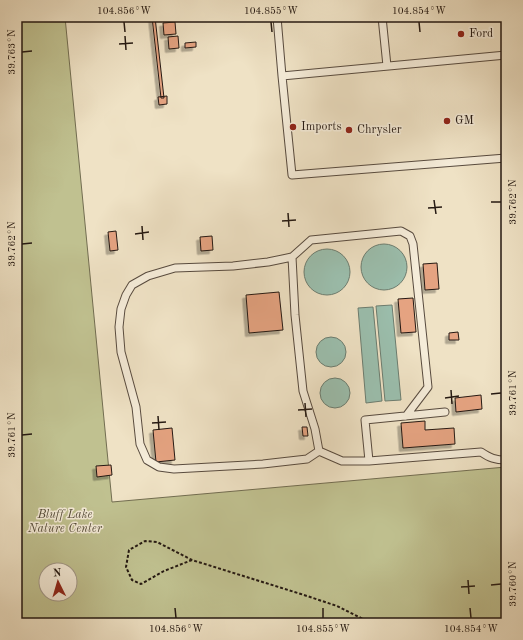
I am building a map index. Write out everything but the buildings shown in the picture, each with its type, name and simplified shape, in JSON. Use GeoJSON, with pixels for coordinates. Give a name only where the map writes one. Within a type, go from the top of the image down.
{"type":"FeatureCollection","features":[{"type":"Feature","properties":{"kind":"lane"},"geometry":{"type":"LineString","coordinates":[[277,17],[292,175],[506,158]]}},
{"type":"Feature","properties":{"kind":"lane"},"geometry":{"type":"LineString","coordinates":[[382,17],[387,66]]}},
{"type":"Feature","properties":{"kind":"lane"},"geometry":{"type":"LineString","coordinates":[[505,17],[506,30]]}},
{"type":"Feature","properties":{"kind":"lane"},"geometry":{"type":"LineString","coordinates":[[282,76],[506,55]]}},
{"type":"Feature","properties":{"kind":"lane"},"geometry":{"type":"LineString","coordinates":[[319,451],[307,459],[263,464],[174,469],[159,467],[148,460],[140,444],[136,407],[121,352],[119,327],[122,309],[126,295],[132,286],[148,276],[175,268],[233,266],[268,262],[292,257],[311,240],[401,231],[410,236],[414,244],[428,386],[406,416]]}},
{"type":"Feature","properties":{"kind":"lane"},"geometry":{"type":"LineString","coordinates":[[292,257],[303,391],[315,429],[319,451]]}},
{"type":"Feature","properties":{"kind":"lane"},"geometry":{"type":"LineString","coordinates":[[369,461],[365,420],[445,412]]}},
{"type":"Feature","properties":{"kind":"lane"},"geometry":{"type":"LineString","coordinates":[[319,451],[342,461],[369,461],[481,452],[488,458],[506,460]]}},
{"type":"Feature","properties":{"kind":"path"},"geometry":{"type":"LineString","coordinates":[[192,560],[164,571],[141,584],[132,580],[126,567],[129,550],[145,541],[157,542],[192,560],[337,606],[371,623]]}},
{"type":"Feature","properties":{"kind":"green space","name":"Bluff Lake Nature Center"},"geometry":{"type":"Polygon","coordinates":[[[17,17],[65,17],[112,502],[506,467],[506,623],[17,623],[17,17]]]}},
{"type":"Feature","properties":{"kind":"shaded area"},"geometry":{"type":"Polygon","coordinates":[[[389,244],[401,250],[406,258],[406,276],[401,284],[393,289],[379,290],[367,284],[362,276],[361,262],[367,250],[375,245],[389,244]]]}},
{"type":"Feature","properties":{"kind":"shaded area"},"geometry":{"type":"Polygon","coordinates":[[[332,249],[336,250],[346,259],[349,263],[349,281],[340,291],[332,295],[322,295],[314,291],[305,281],[304,267],[308,259],[318,250],[332,249]]]}},
{"type":"Feature","properties":{"kind":"shaded area"},"geometry":{"type":"Polygon","coordinates":[[[392,305],[401,400],[385,401],[376,306],[392,305]]]}},
{"type":"Feature","properties":{"kind":"shaded area"},"geometry":{"type":"Polygon","coordinates":[[[373,307],[382,401],[366,403],[358,308],[373,307]]]}},
{"type":"Feature","properties":{"kind":"shaded area"},"geometry":{"type":"Polygon","coordinates":[[[331,337],[342,341],[346,352],[342,363],[331,367],[320,363],[316,352],[320,341],[331,337]]]}},
{"type":"Feature","properties":{"kind":"shaded area"},"geometry":{"type":"Polygon","coordinates":[[[335,378],[346,382],[350,393],[346,404],[335,408],[324,404],[320,393],[324,382],[335,378]]]}},
{"type":"Feature","properties":{"kind":"place","name":"Ford"},"geometry":{"type":"Point","coordinates":[461,34]}},
{"type":"Feature","properties":{"kind":"place","name":"GM"},"geometry":{"type":"Point","coordinates":[447,121]}},
{"type":"Feature","properties":{"kind":"place","name":"Imports"},"geometry":{"type":"Point","coordinates":[293,127]}},
{"type":"Feature","properties":{"kind":"place","name":"Chrysler"},"geometry":{"type":"Point","coordinates":[349,130]}}]}
